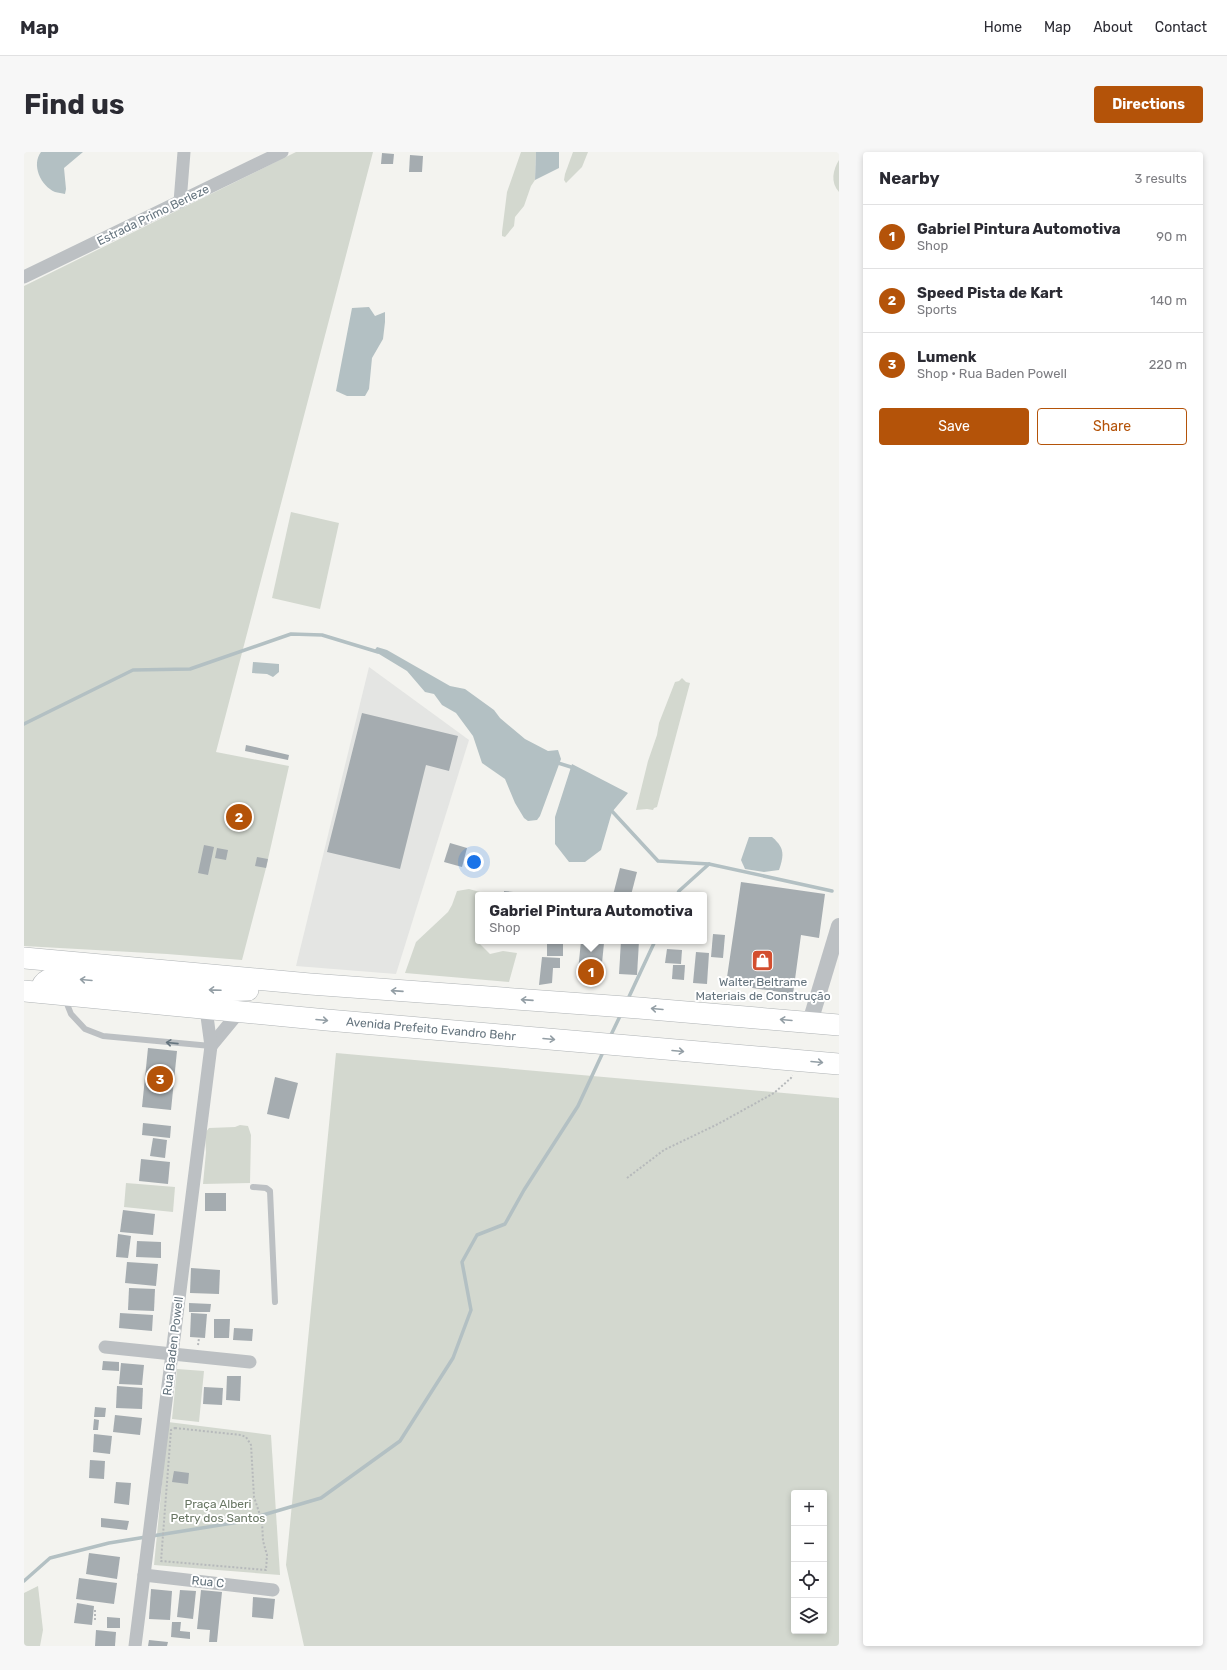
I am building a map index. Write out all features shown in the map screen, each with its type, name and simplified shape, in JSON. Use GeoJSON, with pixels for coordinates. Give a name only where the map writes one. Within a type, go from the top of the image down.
{"type":"FeatureCollection","features":[{"type":"Feature","properties":{"kind":"highway"},"geometry":{"type":"LineString","coordinates":[[24,958],[310,984],[639,1008],[839,1025]]}},
{"type":"Feature","properties":{"kind":"highway"},"geometry":{"type":"LineString","coordinates":[[32,992],[49,978],[216,991],[268,990],[310,984]]}},
{"type":"Feature","properties":{"kind":"highway","name":"Avenida Prefeito Evandro Behr"},"geometry":{"type":"LineString","coordinates":[[32,992],[239,1012],[839,1064]]}},
{"type":"Feature","properties":{"kind":"street"},"geometry":{"type":"LineString","coordinates":[[180,202],[184,152]]}},
{"type":"Feature","properties":{"kind":"street","name":"Estrada Primo Berleze"},"geometry":{"type":"LineString","coordinates":[[24,277],[282,152]]}},
{"type":"Feature","properties":{"kind":"street"},"geometry":{"type":"LineString","coordinates":[[810,1022],[839,926]]}},
{"type":"Feature","properties":{"kind":"street","name":"Rua Baden Powell"},"geometry":{"type":"LineString","coordinates":[[135,1646],[211,1046],[206,1009]]}},
{"type":"Feature","properties":{"kind":"street"},"geometry":{"type":"LineString","coordinates":[[211,1046],[239,1012]]}},
{"type":"Feature","properties":{"kind":"street"},"geometry":{"type":"LineString","coordinates":[[104,1347],[250,1362]]}},
{"type":"Feature","properties":{"kind":"street","name":"Rua C"},"geometry":{"type":"LineString","coordinates":[[144,1575],[273,1590]]}},
{"type":"Feature","properties":{"kind":"lane"},"geometry":{"type":"LineString","coordinates":[[63,995],[71,1014],[85,1029],[103,1036],[211,1046]]}},
{"type":"Feature","properties":{"kind":"lane"},"geometry":{"type":"LineString","coordinates":[[253,1187],[266,1188],[270,1191],[275,1302]]}},
{"type":"Feature","properties":{"kind":"path"},"geometry":{"type":"LineString","coordinates":[[627,1178],[664,1150],[718,1124],[774,1093],[791,1078],[794,1060]]}},
{"type":"Feature","properties":{"kind":"path"},"geometry":{"type":"LineString","coordinates":[[175,1428],[241,1435],[246,1437],[251,1445],[253,1455],[254,1497],[262,1521],[263,1541],[267,1555],[266,1570],[161,1561],[171,1430],[175,1428]]}},
{"type":"Feature","properties":{"kind":"path"},"geometry":{"type":"LineString","coordinates":[[95,1608],[95,1620]]}},
{"type":"Feature","properties":{"kind":"shaded area"},"geometry":{"type":"Polygon","coordinates":[[[41,152],[83,152],[64,168],[65,194],[55,192],[50,189],[39,175],[37,163],[41,152]]]}},
{"type":"Feature","properties":{"kind":"shaded area"},"geometry":{"type":"Polygon","coordinates":[[[536,152],[559,152],[559,168],[535,180],[536,152]]]}},
{"type":"Feature","properties":{"kind":"shaded area"},"geometry":{"type":"Polygon","coordinates":[[[369,307],[375,316],[385,312],[383,339],[372,358],[369,389],[365,396],[347,396],[336,391],[352,308],[369,307]]]}},
{"type":"Feature","properties":{"kind":"shaded area"},"geometry":{"type":"Polygon","coordinates":[[[377,647],[387,650],[450,686],[465,689],[494,710],[500,718],[525,739],[548,751],[558,750],[561,759],[540,816],[537,820],[528,821],[524,818],[515,803],[505,779],[482,763],[473,736],[456,713],[442,705],[434,694],[425,692],[407,671],[374,651],[377,647]]]}},
{"type":"Feature","properties":{"kind":"shaded area"},"geometry":{"type":"Polygon","coordinates":[[[253,662],[279,664],[279,672],[273,677],[267,674],[252,673],[253,662]]]}},
{"type":"Feature","properties":{"kind":"shaded area"},"geometry":{"type":"Polygon","coordinates":[[[369,667],[469,740],[396,974],[296,966],[369,667]]]}},
{"type":"Feature","properties":{"kind":"shaded area"},"geometry":{"type":"Polygon","coordinates":[[[572,764],[628,793],[612,812],[601,850],[585,862],[569,862],[555,844],[555,817],[572,764]]]}},
{"type":"Feature","properties":{"kind":"shaded area"},"geometry":{"type":"Polygon","coordinates":[[[749,837],[772,837],[776,841],[782,852],[782,860],[779,870],[764,872],[745,869],[741,860],[749,837]]]}},
{"type":"Feature","properties":{"kind":"green space"},"geometry":{"type":"Polygon","coordinates":[[[296,152],[373,152],[216,752],[289,766],[266,868],[242,960],[24,946],[24,286],[296,152]]]}},
{"type":"Feature","properties":{"kind":"green space"},"geometry":{"type":"Polygon","coordinates":[[[521,152],[536,152],[535,180],[531,186],[524,206],[515,217],[514,226],[505,237],[502,236],[502,232],[507,192],[521,152]]]}},
{"type":"Feature","properties":{"kind":"green space"},"geometry":{"type":"Polygon","coordinates":[[[573,152],[588,152],[582,167],[566,183],[564,180],[565,174],[573,152]]]}},
{"type":"Feature","properties":{"kind":"green space"},"geometry":{"type":"Polygon","coordinates":[[[839,160],[839,192],[834,184],[833,176],[839,160]]]}},
{"type":"Feature","properties":{"kind":"green space"},"geometry":{"type":"Polygon","coordinates":[[[291,512],[339,523],[320,609],[272,598],[291,512]]]}},
{"type":"Feature","properties":{"kind":"green space"},"geometry":{"type":"Polygon","coordinates":[[[682,678],[686,682],[690,683],[657,807],[653,810],[636,810],[659,723],[675,682],[682,678]]]}},
{"type":"Feature","properties":{"kind":"green space"},"geometry":{"type":"Polygon","coordinates":[[[469,889],[480,892],[475,892],[475,944],[480,944],[490,954],[503,951],[517,953],[509,982],[405,973],[416,942],[448,912],[457,891],[469,889]]]}},
{"type":"Feature","properties":{"kind":"green space"},"geometry":{"type":"Polygon","coordinates":[[[336,1053],[839,1098],[839,1646],[304,1646],[286,1565],[336,1053]]]}},
{"type":"Feature","properties":{"kind":"green space"},"geometry":{"type":"Polygon","coordinates":[[[240,1125],[248,1126],[251,1135],[250,1183],[203,1184],[206,1152],[205,1133],[209,1128],[235,1127],[240,1125]]]}},
{"type":"Feature","properties":{"kind":"green space"},"geometry":{"type":"Polygon","coordinates":[[[126,1183],[175,1187],[173,1212],[124,1207],[126,1183]]]}},
{"type":"Feature","properties":{"kind":"green space"},"geometry":{"type":"Polygon","coordinates":[[[177,1369],[204,1371],[199,1422],[172,1419],[177,1369]]]}},
{"type":"Feature","properties":{"kind":"green space","name":"Praça Alberi Petry dos Santos"},"geometry":{"type":"Polygon","coordinates":[[[168,1422],[271,1435],[280,1575],[154,1565],[168,1422]]]}},
{"type":"Feature","properties":{"kind":"green space"},"geometry":{"type":"Polygon","coordinates":[[[38,1586],[43,1630],[40,1646],[24,1646],[24,1593],[38,1586]]]}},
{"type":"Feature","properties":{"kind":"building"},"geometry":{"type":"Polygon","coordinates":[[[382,153],[394,154],[393,164],[381,164],[382,153]]]}},
{"type":"Feature","properties":{"kind":"building"},"geometry":{"type":"Polygon","coordinates":[[[410,155],[423,156],[422,172],[409,172],[410,155]]]}},
{"type":"Feature","properties":{"kind":"building"},"geometry":{"type":"Polygon","coordinates":[[[362,713],[458,736],[449,771],[426,765],[400,869],[327,852],[362,713]]]}},
{"type":"Feature","properties":{"kind":"building"},"geometry":{"type":"Polygon","coordinates":[[[246,745],[289,755],[288,760],[245,751],[246,745]]]}},
{"type":"Feature","properties":{"kind":"building"},"geometry":{"type":"Polygon","coordinates":[[[450,843],[467,848],[462,867],[444,862],[450,843]]]}},
{"type":"Feature","properties":{"kind":"building"},"geometry":{"type":"Polygon","coordinates":[[[204,845],[214,847],[208,875],[198,873],[204,845]]]}},
{"type":"Feature","properties":{"kind":"building"},"geometry":{"type":"Polygon","coordinates":[[[217,848],[228,850],[226,860],[215,858],[217,848]]]}},
{"type":"Feature","properties":{"kind":"building"},"geometry":{"type":"Polygon","coordinates":[[[257,857],[268,859],[266,868],[255,866],[257,857]]]}},
{"type":"Feature","properties":{"kind":"building"},"geometry":{"type":"Polygon","coordinates":[[[620,868],[637,872],[632,892],[614,892],[620,868]]]}},
{"type":"Feature","properties":{"kind":"building","name":"Walter Beltrame Materiais de Construção"},"geometry":{"type":"Polygon","coordinates":[[[741,882],[825,894],[819,938],[801,935],[793,994],[726,984],[741,882]]]}},
{"type":"Feature","properties":{"kind":"building"},"geometry":{"type":"Polygon","coordinates":[[[713,934],[725,935],[723,958],[711,957],[713,934]]]}},
{"type":"Feature","properties":{"kind":"building"},"geometry":{"type":"Polygon","coordinates":[[[547,944],[563,944],[563,956],[547,956],[547,944]]]}},
{"type":"Feature","properties":{"kind":"building"},"geometry":{"type":"Polygon","coordinates":[[[581,944],[604,944],[601,973],[578,971],[581,944]]]}},
{"type":"Feature","properties":{"kind":"building"},"geometry":{"type":"Polygon","coordinates":[[[621,944],[639,944],[637,975],[619,974],[621,944]]]}},
{"type":"Feature","properties":{"kind":"building"},"geometry":{"type":"Polygon","coordinates":[[[667,949],[682,950],[681,964],[665,963],[667,949]]]}},
{"type":"Feature","properties":{"kind":"building"},"geometry":{"type":"Polygon","coordinates":[[[696,952],[709,953],[707,984],[693,983],[696,952]]]}},
{"type":"Feature","properties":{"kind":"building"},"geometry":{"type":"Polygon","coordinates":[[[542,957],[560,958],[560,968],[553,968],[552,983],[539,985],[542,957]]]}},
{"type":"Feature","properties":{"kind":"building"},"geometry":{"type":"Polygon","coordinates":[[[673,965],[685,965],[684,980],[672,979],[673,965]]]}},
{"type":"Feature","properties":{"kind":"building"},"geometry":{"type":"Polygon","coordinates":[[[148,1048],[177,1051],[171,1110],[142,1107],[148,1048]]]}},
{"type":"Feature","properties":{"kind":"building"},"geometry":{"type":"Polygon","coordinates":[[[275,1077],[298,1083],[289,1119],[267,1114],[275,1077]]]}},
{"type":"Feature","properties":{"kind":"building"},"geometry":{"type":"Polygon","coordinates":[[[143,1123],[171,1126],[170,1138],[142,1135],[143,1123]]]}},
{"type":"Feature","properties":{"kind":"building"},"geometry":{"type":"Polygon","coordinates":[[[153,1138],[167,1140],[165,1158],[150,1156],[153,1138]]]}},
{"type":"Feature","properties":{"kind":"building"},"geometry":{"type":"Polygon","coordinates":[[[141,1159],[170,1162],[168,1184],[139,1181],[141,1159]]]}},
{"type":"Feature","properties":{"kind":"building"},"geometry":{"type":"Polygon","coordinates":[[[205,1193],[226,1193],[226,1211],[205,1211],[205,1193]]]}},
{"type":"Feature","properties":{"kind":"building"},"geometry":{"type":"Polygon","coordinates":[[[123,1210],[155,1214],[153,1235],[120,1232],[123,1210]]]}},
{"type":"Feature","properties":{"kind":"building"},"geometry":{"type":"Polygon","coordinates":[[[118,1234],[131,1236],[128,1258],[116,1257],[118,1234]]]}},
{"type":"Feature","properties":{"kind":"building"},"geometry":{"type":"Polygon","coordinates":[[[137,1241],[161,1242],[161,1258],[136,1257],[137,1241]]]}},
{"type":"Feature","properties":{"kind":"building"},"geometry":{"type":"Polygon","coordinates":[[[127,1262],[158,1264],[156,1286],[125,1283],[127,1262]]]}},
{"type":"Feature","properties":{"kind":"building"},"geometry":{"type":"Polygon","coordinates":[[[191,1268],[220,1270],[219,1294],[190,1293],[191,1268]]]}},
{"type":"Feature","properties":{"kind":"building"},"geometry":{"type":"Polygon","coordinates":[[[129,1288],[155,1289],[154,1311],[128,1310],[129,1288]]]}},
{"type":"Feature","properties":{"kind":"building"},"geometry":{"type":"Polygon","coordinates":[[[189,1303],[211,1304],[210,1312],[189,1312],[189,1303]]]}},
{"type":"Feature","properties":{"kind":"building"},"geometry":{"type":"Polygon","coordinates":[[[120,1313],[153,1315],[152,1331],[119,1328],[120,1313]]]}},
{"type":"Feature","properties":{"kind":"building"},"geometry":{"type":"Polygon","coordinates":[[[191,1313],[207,1314],[205,1338],[190,1337],[191,1313]]]}},
{"type":"Feature","properties":{"kind":"building"},"geometry":{"type":"Polygon","coordinates":[[[214,1319],[230,1319],[229,1338],[214,1338],[214,1319]]]}},
{"type":"Feature","properties":{"kind":"building"},"geometry":{"type":"Polygon","coordinates":[[[234,1328],[253,1329],[252,1341],[233,1340],[234,1328]]]}},
{"type":"Feature","properties":{"kind":"building"},"geometry":{"type":"Polygon","coordinates":[[[103,1361],[119,1362],[119,1371],[102,1370],[103,1361]]]}},
{"type":"Feature","properties":{"kind":"building"},"geometry":{"type":"Polygon","coordinates":[[[121,1363],[144,1365],[142,1385],[119,1384],[121,1363]]]}},
{"type":"Feature","properties":{"kind":"building"},"geometry":{"type":"Polygon","coordinates":[[[227,1376],[241,1376],[240,1401],[226,1400],[227,1376]]]}},
{"type":"Feature","properties":{"kind":"building"},"geometry":{"type":"Polygon","coordinates":[[[117,1386],[143,1388],[142,1409],[116,1408],[117,1386]]]}},
{"type":"Feature","properties":{"kind":"building"},"geometry":{"type":"Polygon","coordinates":[[[204,1387],[223,1388],[222,1405],[203,1404],[204,1387]]]}},
{"type":"Feature","properties":{"kind":"building"},"geometry":{"type":"Polygon","coordinates":[[[95,1407],[106,1408],[105,1417],[94,1417],[95,1407]]]}},
{"type":"Feature","properties":{"kind":"building"},"geometry":{"type":"Polygon","coordinates":[[[115,1415],[142,1418],[140,1435],[113,1432],[115,1415]]]}},
{"type":"Feature","properties":{"kind":"building"},"geometry":{"type":"Polygon","coordinates":[[[94,1419],[99,1420],[98,1430],[93,1430],[94,1419]]]}},
{"type":"Feature","properties":{"kind":"building"},"geometry":{"type":"Polygon","coordinates":[[[94,1434],[112,1436],[110,1454],[93,1452],[94,1434]]]}},
{"type":"Feature","properties":{"kind":"building"},"geometry":{"type":"Polygon","coordinates":[[[90,1460],[105,1461],[104,1479],[89,1478],[90,1460]]]}},
{"type":"Feature","properties":{"kind":"building"},"geometry":{"type":"Polygon","coordinates":[[[174,1471],[189,1473],[188,1484],[172,1482],[174,1471]]]}},
{"type":"Feature","properties":{"kind":"building"},"geometry":{"type":"Polygon","coordinates":[[[116,1482],[131,1483],[129,1505],[114,1503],[116,1482]]]}},
{"type":"Feature","properties":{"kind":"building"},"geometry":{"type":"Polygon","coordinates":[[[101,1518],[129,1521],[127,1530],[101,1527],[101,1518]]]}},
{"type":"Feature","properties":{"kind":"building"},"geometry":{"type":"Polygon","coordinates":[[[89,1553],[120,1557],[117,1579],[86,1574],[89,1553]]]}},
{"type":"Feature","properties":{"kind":"building"},"geometry":{"type":"Polygon","coordinates":[[[79,1578],[117,1583],[114,1604],[76,1599],[79,1578]]]}},
{"type":"Feature","properties":{"kind":"building"},"geometry":{"type":"Polygon","coordinates":[[[151,1589],[172,1591],[170,1620],[149,1619],[151,1589]]]}},
{"type":"Feature","properties":{"kind":"building"},"geometry":{"type":"Polygon","coordinates":[[[180,1590],[196,1591],[193,1619],[177,1617],[180,1590]]]}},
{"type":"Feature","properties":{"kind":"building"},"geometry":{"type":"Polygon","coordinates":[[[201,1590],[222,1592],[217,1642],[209,1642],[210,1630],[197,1629],[201,1590]]]}},
{"type":"Feature","properties":{"kind":"building"},"geometry":{"type":"Polygon","coordinates":[[[253,1597],[275,1599],[273,1619],[252,1617],[253,1597]]]}},
{"type":"Feature","properties":{"kind":"building"},"geometry":{"type":"Polygon","coordinates":[[[77,1603],[94,1606],[92,1625],[74,1623],[77,1603]]]}},
{"type":"Feature","properties":{"kind":"building"},"geometry":{"type":"Polygon","coordinates":[[[107,1617],[120,1618],[120,1628],[107,1628],[107,1617]]]}},
{"type":"Feature","properties":{"kind":"building"},"geometry":{"type":"Polygon","coordinates":[[[172,1622],[181,1622],[180,1631],[190,1632],[190,1639],[171,1637],[172,1622]]]}},
{"type":"Feature","properties":{"kind":"building"},"geometry":{"type":"Polygon","coordinates":[[[96,1630],[116,1632],[115,1646],[95,1646],[96,1630]]]}},
{"type":"Feature","properties":{"kind":"building"},"geometry":{"type":"Polygon","coordinates":[[[149,1640],[168,1642],[167,1646],[148,1646],[149,1640]]]}},
{"type":"Feature","properties":{"kind":"waterway"},"geometry":{"type":"LineString","coordinates":[[24,724],[133,670],[190,669],[291,634],[322,635],[378,652]]}},
{"type":"Feature","properties":{"kind":"waterway"},"geometry":{"type":"LineString","coordinates":[[555,762],[571,767],[575,770]]}},
{"type":"Feature","properties":{"kind":"waterway"},"geometry":{"type":"LineString","coordinates":[[610,809],[658,861],[709,864]]}},
{"type":"Feature","properties":{"kind":"waterway"},"geometry":{"type":"LineString","coordinates":[[678,892],[709,864],[832,891]]}},
{"type":"Feature","properties":{"kind":"waterway"},"geometry":{"type":"LineString","coordinates":[[627,1001],[654,944]]}},
{"type":"Feature","properties":{"kind":"waterway"},"geometry":{"type":"LineString","coordinates":[[610,1037],[621,1014]]}},
{"type":"Feature","properties":{"kind":"waterway"},"geometry":{"type":"LineString","coordinates":[[152,1536],[239,1522],[321,1498],[400,1441],[453,1358],[471,1310],[462,1262],[477,1235],[505,1224],[524,1190],[578,1106],[604,1050]]}},
{"type":"Feature","properties":{"kind":"waterway"},"geometry":{"type":"LineString","coordinates":[[24,1581],[50,1558],[109,1543],[146,1537]]}},
{"type":"Feature","properties":{"kind":"place","name":"Speed Pista de Kart"},"geometry":{"type":"Point","coordinates":[239,817]}},
{"type":"Feature","properties":{"kind":"place","name":"Walter Beltrame Materiais de Construção"},"geometry":{"type":"Point","coordinates":[763,961]}},
{"type":"Feature","properties":{"kind":"place","name":"Gabriel Pintura Automotiva"},"geometry":{"type":"Point","coordinates":[591,972]}},
{"type":"Feature","properties":{"kind":"place","name":"Lumenk"},"geometry":{"type":"Point","coordinates":[160,1079]}}]}
